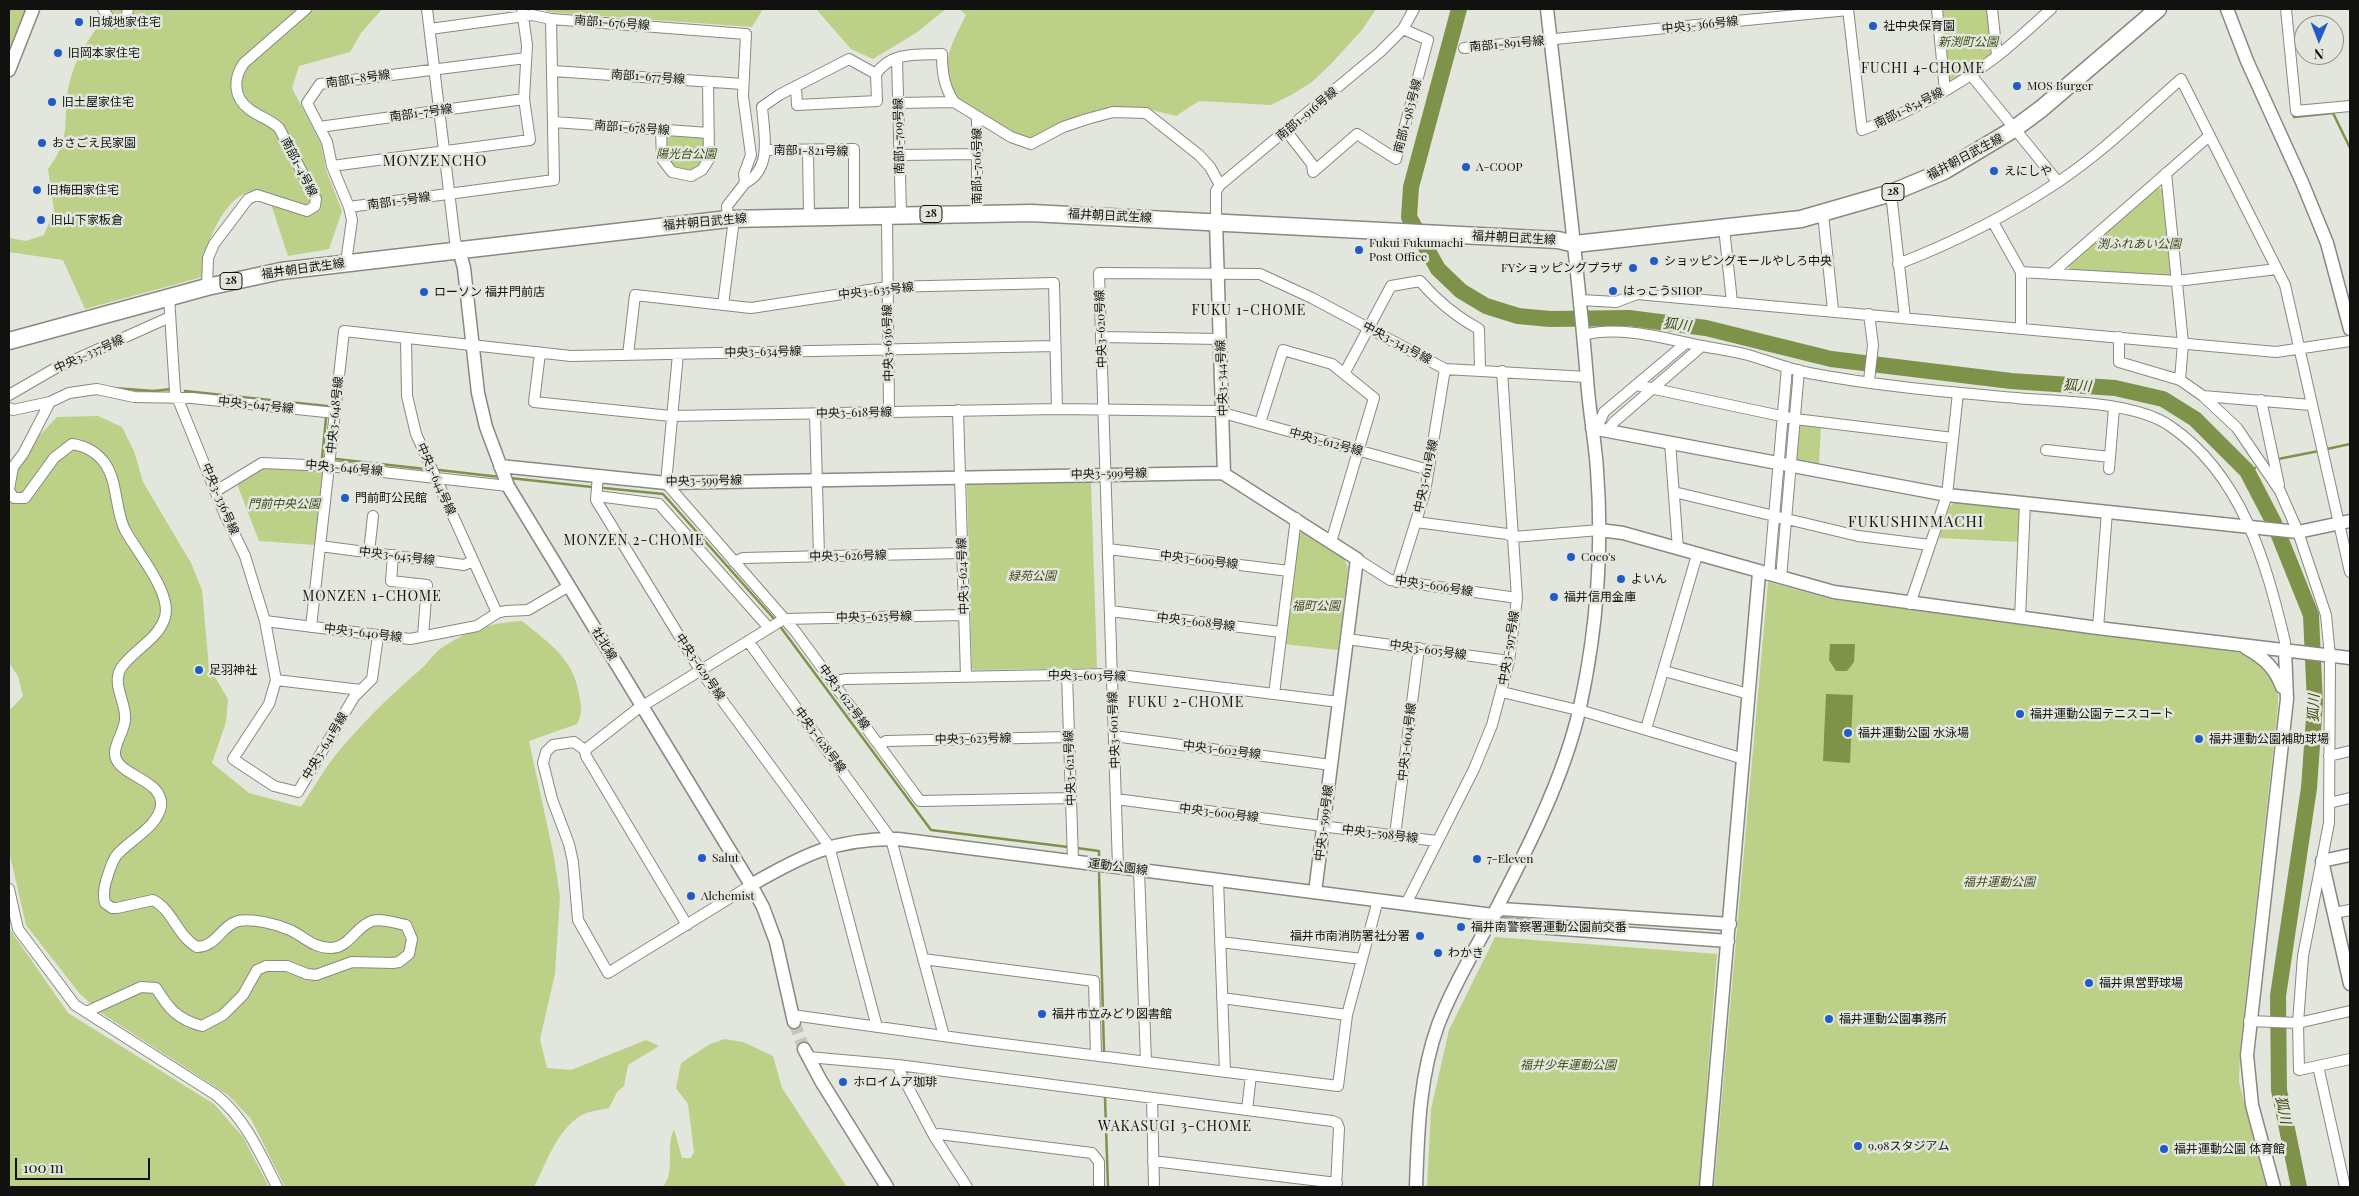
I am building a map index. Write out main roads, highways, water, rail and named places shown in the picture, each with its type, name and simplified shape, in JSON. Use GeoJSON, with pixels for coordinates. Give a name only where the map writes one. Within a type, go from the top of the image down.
{"type":"FeatureCollection","features":[{"type":"Feature","properties":{"kind":"main road","name":"福井朝日武生線"},"geometry":{"type":"LineString","coordinates":[[9,341],[207,287],[272,273],[346,262],[731,219],[894,214],[1031,213],[1558,240],[1575,244],[1780,222],[1823,214],[1891,193],[1944,171],[2014,129],[2041,109],[2158,9]]}},
{"type":"Feature","properties":{"kind":"waterway","name":"狐川"},"geometry":{"type":"LineString","coordinates":[[1459,9],[1411,187],[1409,217],[1438,269],[1461,291],[1486,306],[1518,316],[1550,319],[1629,318],[1706,328],[1831,359],[2011,381],[2115,388],[2163,399],[2195,419],[2247,471],[2274,523],[2311,615],[2315,703],[2309,788],[2278,996],[2279,1090],[2299,1187]]}},
{"type":"Feature","properties":{"kind":"waterway"},"geometry":{"type":"LineString","coordinates":[[2293,112],[2294,117],[2333,113],[2350,148]]}},
{"type":"Feature","properties":{"kind":"waterway"},"geometry":{"type":"LineString","coordinates":[[113,388],[154,391],[171,389]]}},
{"type":"Feature","properties":{"kind":"waterway"},"geometry":{"type":"LineString","coordinates":[[185,391],[327,406],[327,408]]}},
{"type":"Feature","properties":{"kind":"waterway"},"geometry":{"type":"LineString","coordinates":[[324,458],[322,458],[326,418]]}},
{"type":"Feature","properties":{"kind":"waterway"},"geometry":{"type":"LineString","coordinates":[[2327,449],[2350,444]]}},
{"type":"Feature","properties":{"kind":"waterway"},"geometry":{"type":"LineString","coordinates":[[2278,459],[2319,451]]}},
{"type":"Feature","properties":{"kind":"waterway"},"geometry":{"type":"LineString","coordinates":[[336,459],[425,469]]}},
{"type":"Feature","properties":{"kind":"waterway"},"geometry":{"type":"LineString","coordinates":[[2247,471],[2255,468]]}},
{"type":"Feature","properties":{"kind":"waterway"},"geometry":{"type":"LineString","coordinates":[[439,470],[500,477]]}},
{"type":"Feature","properties":{"kind":"waterway"},"geometry":{"type":"LineString","coordinates":[[510,478],[592,487]]}},
{"type":"Feature","properties":{"kind":"waterway"},"geometry":{"type":"LineString","coordinates":[[604,488],[663,494],[776,621]]}},
{"type":"Feature","properties":{"kind":"waterway"},"geometry":{"type":"LineString","coordinates":[[779,625],[931,830],[1068,847]]}},
{"type":"Feature","properties":{"kind":"waterway"},"geometry":{"type":"LineString","coordinates":[[1077,848],[1099,851],[1099,856]]}},
{"type":"Feature","properties":{"kind":"waterway"},"geometry":{"type":"LineString","coordinates":[[1099,873],[1104,1051]]}},
{"type":"Feature","properties":{"kind":"waterway"},"geometry":{"type":"LineString","coordinates":[[1105,1098],[1108,1187]]}},
{"type":"Feature","properties":{"kind":"tunnel"},"geometry":{"type":"LineString","coordinates":[[794,1022],[804,1049]]}},
{"type":"Feature","properties":{"kind":"place","name":"旧城地家住宅"},"geometry":{"type":"Point","coordinates":[79,22]}},
{"type":"Feature","properties":{"kind":"place","name":"社中央保育園"},"geometry":{"type":"Point","coordinates":[1873,26]}},
{"type":"Feature","properties":{"kind":"place","name":"旧岡本家住宅"},"geometry":{"type":"Point","coordinates":[58,53]}},
{"type":"Feature","properties":{"kind":"place","name":"MOS Burger"},"geometry":{"type":"Point","coordinates":[2017,86]}},
{"type":"Feature","properties":{"kind":"place","name":"旧土屋家住宅"},"geometry":{"type":"Point","coordinates":[52,102]}},
{"type":"Feature","properties":{"kind":"place","name":"おさごえ民家園"},"geometry":{"type":"Point","coordinates":[42,143]}},
{"type":"Feature","properties":{"kind":"place","name":"A-COOP"},"geometry":{"type":"Point","coordinates":[1466,167]}},
{"type":"Feature","properties":{"kind":"place","name":"えにしや"},"geometry":{"type":"Point","coordinates":[1994,171]}},
{"type":"Feature","properties":{"kind":"place","name":"旧梅田家住宅"},"geometry":{"type":"Point","coordinates":[37,190]}},
{"type":"Feature","properties":{"kind":"place","name":"旧山下家板倉"},"geometry":{"type":"Point","coordinates":[41,220]}},
{"type":"Feature","properties":{"kind":"place","name":"Fukui Fukumachi Post Office"},"geometry":{"type":"Point","coordinates":[1359,250]}},
{"type":"Feature","properties":{"kind":"place","name":"ショッピングモールやしろ中央"},"geometry":{"type":"Point","coordinates":[1654,261]}},
{"type":"Feature","properties":{"kind":"place","name":"FYショッピングプラザ"},"geometry":{"type":"Point","coordinates":[1633,268]}},
{"type":"Feature","properties":{"kind":"place","name":"はっこうSHOP"},"geometry":{"type":"Point","coordinates":[1613,291]}},
{"type":"Feature","properties":{"kind":"place","name":"ローソン 福井門前店"},"geometry":{"type":"Point","coordinates":[424,292]}},
{"type":"Feature","properties":{"kind":"place","name":"門前町公民館"},"geometry":{"type":"Point","coordinates":[345,498]}},
{"type":"Feature","properties":{"kind":"place","name":"Coco's"},"geometry":{"type":"Point","coordinates":[1571,557]}},
{"type":"Feature","properties":{"kind":"place","name":"よいん"},"geometry":{"type":"Point","coordinates":[1621,579]}},
{"type":"Feature","properties":{"kind":"place","name":"福井信用金庫"},"geometry":{"type":"Point","coordinates":[1554,597]}},
{"type":"Feature","properties":{"kind":"place","name":"足羽神社"},"geometry":{"type":"Point","coordinates":[199,670]}},
{"type":"Feature","properties":{"kind":"place","name":"福井運動公園テニスコート"},"geometry":{"type":"Point","coordinates":[2020,714]}},
{"type":"Feature","properties":{"kind":"place","name":"福井運動公園 水泳場"},"geometry":{"type":"Point","coordinates":[1848,733]}},
{"type":"Feature","properties":{"kind":"place","name":"福井運動公園補助球場"},"geometry":{"type":"Point","coordinates":[2199,739]}},
{"type":"Feature","properties":{"kind":"place","name":"Salut"},"geometry":{"type":"Point","coordinates":[702,858]}},
{"type":"Feature","properties":{"kind":"place","name":"7-Eleven"},"geometry":{"type":"Point","coordinates":[1477,859]}},
{"type":"Feature","properties":{"kind":"place","name":"Alchemist"},"geometry":{"type":"Point","coordinates":[691,896]}},
{"type":"Feature","properties":{"kind":"place","name":"福井南警察署運動公園前交番"},"geometry":{"type":"Point","coordinates":[1461,927]}},
{"type":"Feature","properties":{"kind":"place","name":"福井市南消防署社分署"},"geometry":{"type":"Point","coordinates":[1420,936]}},
{"type":"Feature","properties":{"kind":"place","name":"わかき"},"geometry":{"type":"Point","coordinates":[1438,953]}},
{"type":"Feature","properties":{"kind":"place","name":"福井県営野球場"},"geometry":{"type":"Point","coordinates":[2089,983]}},
{"type":"Feature","properties":{"kind":"place","name":"福井市立みどり図書館"},"geometry":{"type":"Point","coordinates":[1042,1014]}},
{"type":"Feature","properties":{"kind":"place","name":"福井運動公園事務所"},"geometry":{"type":"Point","coordinates":[1829,1019]}},
{"type":"Feature","properties":{"kind":"place","name":"ホロイムア珈琲"},"geometry":{"type":"Point","coordinates":[843,1082]}},
{"type":"Feature","properties":{"kind":"place","name":"9.98スタジアム"},"geometry":{"type":"Point","coordinates":[1858,1146]}},
{"type":"Feature","properties":{"kind":"place","name":"福井運動公園 体育館"},"geometry":{"type":"Point","coordinates":[2164,1149]}},
{"type":"Feature","properties":{"kind":"district","name":"FUCHI 4-CHOME"},"geometry":{"type":"Point","coordinates":[1923,69]}},
{"type":"Feature","properties":{"kind":"district","name":"MONZENCHO"},"geometry":{"type":"Point","coordinates":[435,161]}},
{"type":"Feature","properties":{"kind":"district","name":"FUKU 1-CHOME"},"geometry":{"type":"Point","coordinates":[1249,311]}},
{"type":"Feature","properties":{"kind":"district","name":"FUKUSHINMACHI"},"geometry":{"type":"Point","coordinates":[1916,522]}},
{"type":"Feature","properties":{"kind":"district","name":"MONZEN 2-CHOME"},"geometry":{"type":"Point","coordinates":[634,541]}},
{"type":"Feature","properties":{"kind":"district","name":"MONZEN 1-CHOME"},"geometry":{"type":"Point","coordinates":[372,597]}},
{"type":"Feature","properties":{"kind":"district","name":"FUKU 2-CHOME"},"geometry":{"type":"Point","coordinates":[1186,703]}},
{"type":"Feature","properties":{"kind":"district","name":"WAKASUGI 3-CHOME"},"geometry":{"type":"Point","coordinates":[1175,1127]}},
{"type":"Feature","properties":{"kind":"park label","name":"新渕町公園"},"geometry":{"type":"Point","coordinates":[1968,42]}},
{"type":"Feature","properties":{"kind":"park label","name":"陽光台公園"},"geometry":{"type":"Point","coordinates":[686,154]}},
{"type":"Feature","properties":{"kind":"park label","name":"渕ふれあい公園"},"geometry":{"type":"Point","coordinates":[2139,244]}},
{"type":"Feature","properties":{"kind":"park label","name":"門前中央公園"},"geometry":{"type":"Point","coordinates":[284,504]}},
{"type":"Feature","properties":{"kind":"park label","name":"緑苑公園"},"geometry":{"type":"Point","coordinates":[1032,576]}},
{"type":"Feature","properties":{"kind":"park label","name":"福町公園"},"geometry":{"type":"Point","coordinates":[1316,606]}},
{"type":"Feature","properties":{"kind":"park label","name":"福井運動公園"},"geometry":{"type":"Point","coordinates":[1999,882]}},
{"type":"Feature","properties":{"kind":"park label","name":"福井少年運動公園"},"geometry":{"type":"Point","coordinates":[1568,1065]}}]}
